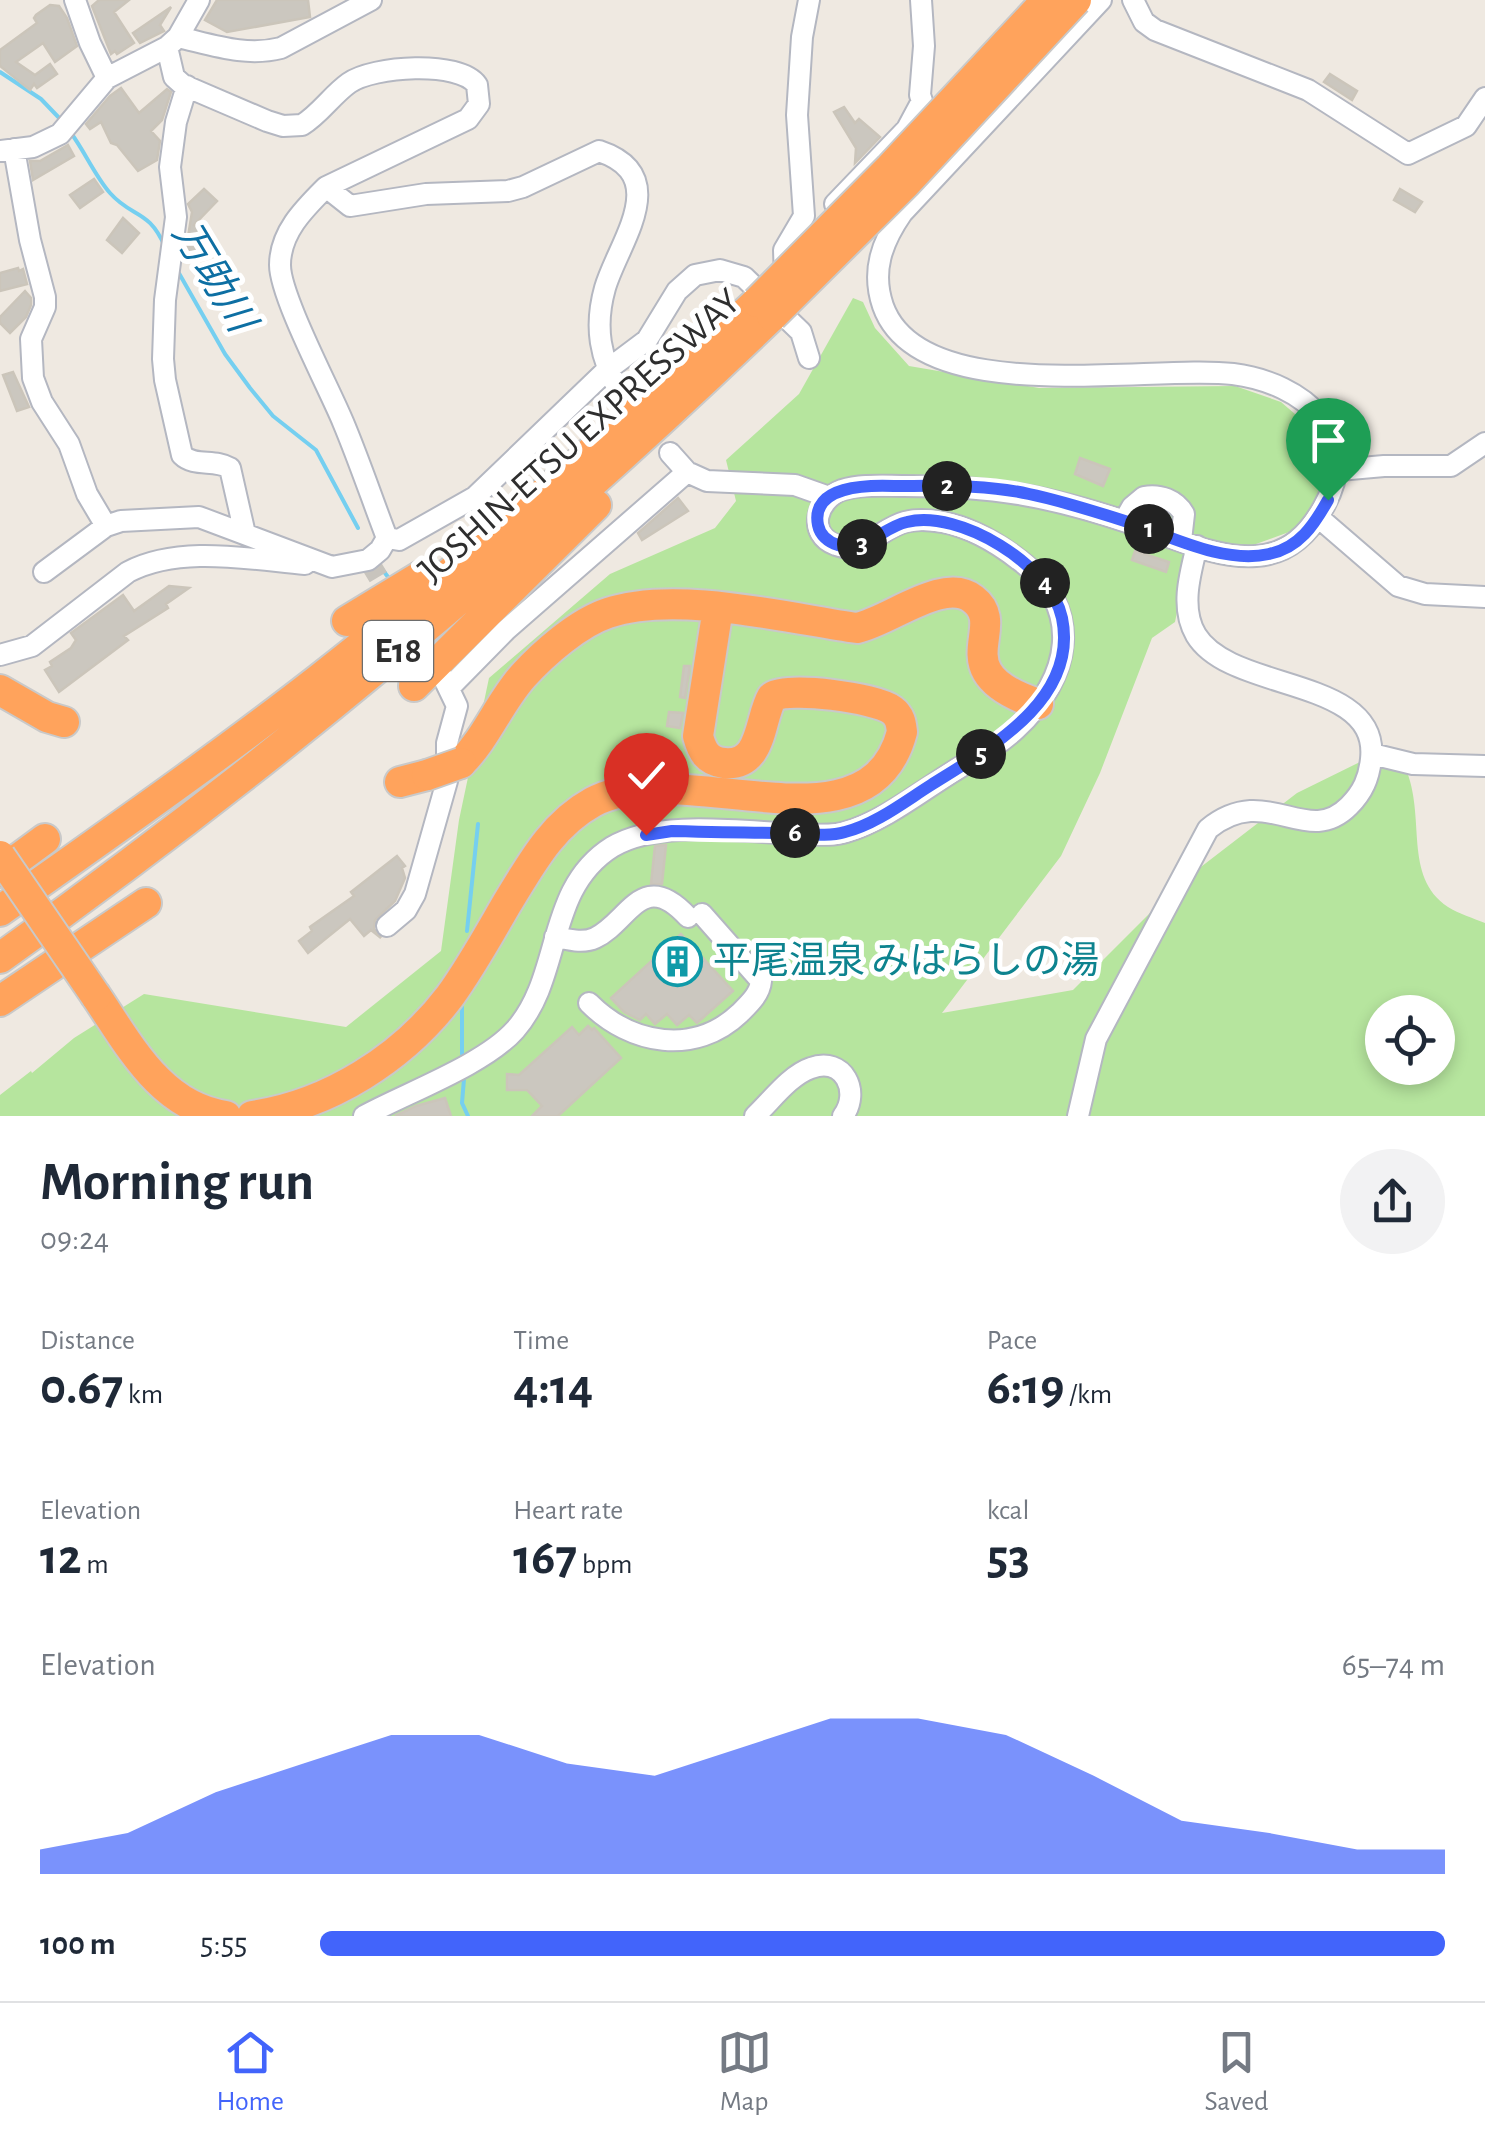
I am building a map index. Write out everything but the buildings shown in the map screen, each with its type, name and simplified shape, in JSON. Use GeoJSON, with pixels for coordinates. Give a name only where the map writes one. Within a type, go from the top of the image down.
{"type":"FeatureCollection","features":[{"type":"Feature","properties":{"kind":"highway","name":"JOSHIN-ETSU EXPRESSWAY"},"geometry":{"type":"LineString","coordinates":[[0,911],[319,679],[486,543],[660,391],[773,313],[914,144],[1047,0]]}},
{"type":"Feature","properties":{"kind":"highway","name":"JOSHIN-ETSU EXPRESSWAY"},"geometry":{"type":"LineString","coordinates":[[0,958],[240,779],[358,685],[597,479],[906,182],[1076,0]]}},
{"type":"Feature","properties":{"kind":"highway"},"geometry":{"type":"LineString","coordinates":[[435,684],[773,313]]}},
{"type":"Feature","properties":{"kind":"highway"},"geometry":{"type":"LineString","coordinates":[[347,620],[413,582],[660,391]]}},
{"type":"Feature","properties":{"kind":"highway"},"geometry":{"type":"LineString","coordinates":[[414,779],[461,763],[483,738],[525,674],[592,620],[621,610],[653,606],[687,604],[858,628],[880,622],[939,593],[965,594],[982,611],[987,676],[998,688],[1038,704]]}},
{"type":"Feature","properties":{"kind":"highway"},"geometry":{"type":"LineString","coordinates":[[252,1116],[288,1109],[344,1085],[415,1035],[460,981],[540,849],[559,828],[594,802],[628,789],[658,786],[800,800],[831,798],[855,791],[884,766],[902,732],[898,716],[892,711],[873,702],[790,691],[772,697],[760,737],[746,757],[728,763],[703,752],[698,736],[718,608]]}},
{"type":"Feature","properties":{"kind":"highway"},"geometry":{"type":"LineString","coordinates":[[0,690],[47,718],[64,722]]}},
{"type":"Feature","properties":{"kind":"highway"},"geometry":{"type":"LineString","coordinates":[[0,872],[45,839]]}},
{"type":"Feature","properties":{"kind":"highway"},"geometry":{"type":"LineString","coordinates":[[0,856],[140,1059],[178,1100],[226,1116]]}},
{"type":"Feature","properties":{"kind":"highway"},"geometry":{"type":"LineString","coordinates":[[0,1001],[146,903]]}},
{"type":"Feature","properties":{"kind":"street"},"geometry":{"type":"LineString","coordinates":[[75,0],[108,78]]}},
{"type":"Feature","properties":{"kind":"street"},"geometry":{"type":"LineString","coordinates":[[106,526],[88,494],[69,444],[42,402],[33,378],[31,338],[45,297],[7,150],[46,142],[68,126],[108,78],[172,42],[199,0]]}},
{"type":"Feature","properties":{"kind":"street"},"geometry":{"type":"LineString","coordinates":[[172,42],[268,52],[371,0]]}},
{"type":"Feature","properties":{"kind":"street"},"geometry":{"type":"LineString","coordinates":[[773,313],[787,242],[804,216],[797,115],[802,37],[809,0]]}},
{"type":"Feature","properties":{"kind":"street"},"geometry":{"type":"LineString","coordinates":[[783,257],[907,129],[917,113],[922,101],[924,63],[921,0]]}},
{"type":"Feature","properties":{"kind":"street"},"geometry":{"type":"LineString","coordinates":[[364,1116],[506,1039],[537,994],[560,913],[578,879],[617,844],[672,831],[845,832],[875,820],[990,748],[1015,730],[1038,704],[1057,668],[1064,641],[1056,600],[1039,576],[1000,547],[945,522],[906,522],[859,545],[835,545],[822,535],[818,521],[820,508],[828,497],[844,490],[873,486],[986,487],[1043,497],[1242,556],[1271,554],[1298,540],[1318,517],[1339,470],[1336,444],[1325,422],[1306,403],[1267,382],[1216,373],[1071,378],[980,367],[920,348],[901,335],[888,318],[880,296],[877,264],[894,224],[1101,0]]}},
{"type":"Feature","properties":{"kind":"street"},"geometry":{"type":"LineString","coordinates":[[1132,0],[1144,22],[1154,30],[1308,90],[1408,154],[1466,126],[1485,98]]}},
{"type":"Feature","properties":{"kind":"street"},"geometry":{"type":"LineString","coordinates":[[172,42],[174,77],[187,86],[267,121],[296,127],[313,118],[350,82],[378,72],[448,69],[472,77],[480,95],[479,104],[468,119],[343,176],[326,188],[293,224],[282,248],[280,268],[287,292],[346,427],[387,538]]}},
{"type":"Feature","properties":{"kind":"street"},"geometry":{"type":"LineString","coordinates":[[187,86],[176,122],[170,167],[176,217],[164,370],[182,456],[230,468],[245,534]]}},
{"type":"Feature","properties":{"kind":"street"},"geometry":{"type":"LineString","coordinates":[[326,188],[343,202],[357,207],[426,194],[508,191],[523,188],[588,154],[599,151],[611,155],[628,168],[637,201],[631,232],[604,289],[599,339],[607,370],[620,392]]}},
{"type":"Feature","properties":{"kind":"street"},"geometry":{"type":"LineString","coordinates":[[387,538],[399,540],[475,497],[607,370],[647,340],[677,291],[703,272],[738,273],[773,313],[801,332],[809,358]]}},
{"type":"Feature","properties":{"kind":"street"},"geometry":{"type":"LineString","coordinates":[[1339,470],[1451,466],[1485,443]]}},
{"type":"Feature","properties":{"kind":"street"},"geometry":{"type":"LineString","coordinates":[[670,453],[688,472],[708,482],[795,485],[828,497]]}},
{"type":"Feature","properties":{"kind":"street"},"geometry":{"type":"LineString","coordinates":[[387,926],[406,910],[415,894],[447,781],[447,743],[457,706],[435,684],[506,630],[688,472]]}},
{"type":"Feature","properties":{"kind":"street"},"geometry":{"type":"LineString","coordinates":[[1078,1116],[1096,1039],[1208,830],[1224,816],[1244,810],[1265,810],[1306,822],[1326,820],[1347,808],[1366,786],[1372,754],[1368,734],[1357,714],[1331,700],[1224,661],[1198,638],[1188,604],[1189,543],[1184,514],[1176,504],[1165,498],[1144,497],[1124,521]]}},
{"type":"Feature","properties":{"kind":"street"},"geometry":{"type":"LineString","coordinates":[[44,572],[106,526],[121,521],[191,516],[332,567]]}},
{"type":"Feature","properties":{"kind":"street"},"geometry":{"type":"LineString","coordinates":[[1318,517],[1398,586],[1425,594],[1485,597]]}},
{"type":"Feature","properties":{"kind":"street"},"geometry":{"type":"LineString","coordinates":[[0,655],[32,646],[142,564],[166,558],[213,557],[332,567],[368,560],[387,538]]}},
{"type":"Feature","properties":{"kind":"street"},"geometry":{"type":"LineString","coordinates":[[1372,754],[1413,764],[1485,766]]}},
{"type":"Feature","properties":{"kind":"street"},"geometry":{"type":"LineString","coordinates":[[554,937],[582,942],[596,938],[635,902],[666,900],[695,916],[762,981],[750,1004],[707,1037],[651,1038],[617,1025],[590,1003]]}},
{"type":"Feature","properties":{"kind":"street"},"geometry":{"type":"LineString","coordinates":[[754,1116],[796,1077],[810,1068],[826,1065],[841,1072],[852,1090],[851,1104],[843,1116]]}},
{"type":"Feature","properties":{"kind":"green space"},"geometry":{"type":"Polygon","coordinates":[[[853,298],[863,302],[875,328],[909,366],[1039,388],[1235,386],[1281,402],[1323,438],[1327,480],[1300,528],[1245,548],[1192,536],[1175,622],[1152,638],[1100,773],[1061,856],[942,1013],[1073,990],[1180,883],[1297,793],[1364,760],[1405,767],[1425,879],[1448,907],[1485,923],[1485,1116],[0,1116],[0,1095],[74,1038],[144,994],[346,1027],[441,951],[459,820],[489,678],[610,574],[715,528],[736,501],[726,460],[799,394],[853,298]]]}},
{"type":"Feature","properties":{"kind":"waterway","name":"万助川"},"geometry":{"type":"LineString","coordinates":[[0,72],[41,99],[63,122]]}},
{"type":"Feature","properties":{"kind":"waterway","name":"万助川"},"geometry":{"type":"LineString","coordinates":[[71,133],[110,193],[153,226],[165,247]]}},
{"type":"Feature","properties":{"kind":"waterway","name":"万助川"},"geometry":{"type":"LineString","coordinates":[[176,268],[225,354],[250,388],[273,416],[316,450],[358,528]]}},
{"type":"Feature","properties":{"kind":"waterway","name":"万助川"},"geometry":{"type":"LineString","coordinates":[[382,569],[391,581]]}},
{"type":"Feature","properties":{"kind":"waterway","name":"万助川"},"geometry":{"type":"LineString","coordinates":[[467,931],[478,824]]}},
{"type":"Feature","properties":{"kind":"waterway","name":"万助川"},"geometry":{"type":"LineString","coordinates":[[462,1004],[462,1054]]}},
{"type":"Feature","properties":{"kind":"waterway","name":"万助川"},"geometry":{"type":"LineString","coordinates":[[464,1079],[462,1103],[468,1116]]}},
{"type":"Feature","properties":{"kind":"tunnel"},"geometry":{"type":"LineString","coordinates":[[368,560],[395,605]]}},
{"type":"Feature","properties":{"kind":"place","name":"平尾温泉 みはらしの湯"},"geometry":{"type":"Point","coordinates":[678,962]}},
{"type":"Feature","properties":{"kind":"route"},"geometry":{"type":"LineString","coordinates":[[646,835],[672,831],[845,832],[875,820],[1003,740],[1025,720],[1050,684],[1062,654],[1064,627],[1049,588],[1028,566],[971,531],[931,520],[906,522],[851,548],[835,545],[822,535],[818,514],[835,493],[873,486],[1007,490],[1063,502],[1197,546],[1242,556],[1286,549],[1310,530],[1328,500]]}}]}
